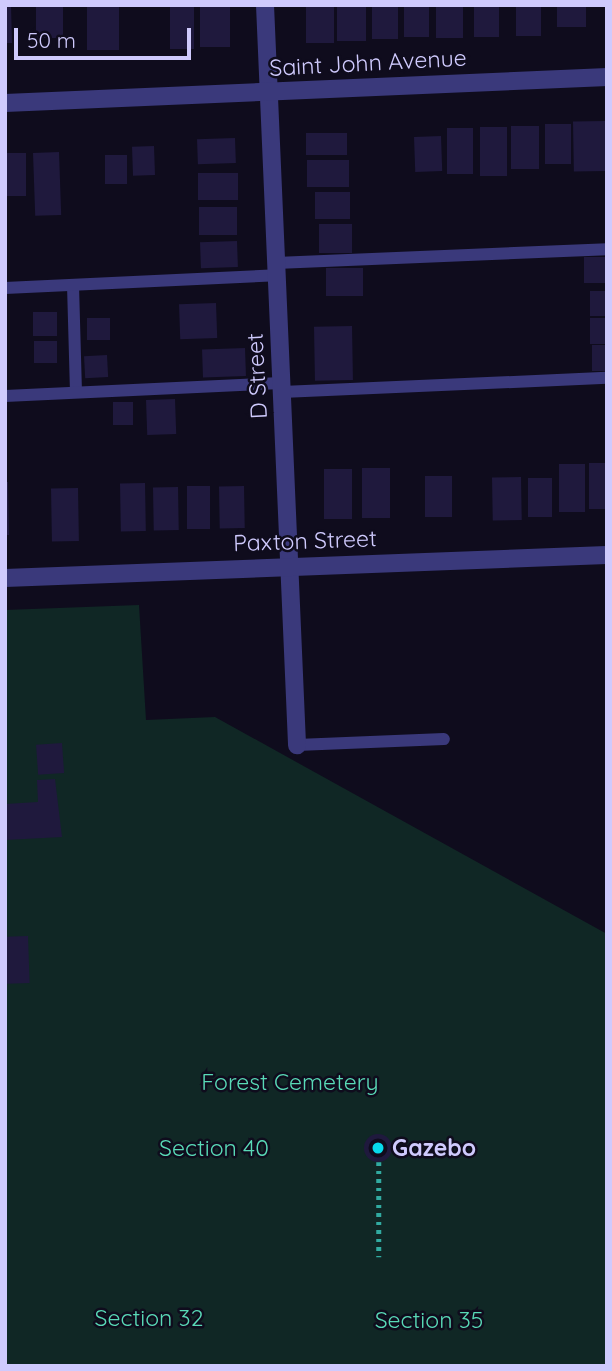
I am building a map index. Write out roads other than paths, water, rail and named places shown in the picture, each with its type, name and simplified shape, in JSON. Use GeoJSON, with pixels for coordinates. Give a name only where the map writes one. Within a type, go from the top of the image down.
{"type":"FeatureCollection","features":[{"type":"Feature","properties":{"kind":"street","name":"D Street"},"geometry":{"type":"LineString","coordinates":[[264,5],[297,745]]}},
{"type":"Feature","properties":{"kind":"street","name":"Saint John Avenue"},"geometry":{"type":"LineString","coordinates":[[5,103],[607,77]]}},
{"type":"Feature","properties":{"kind":"street","name":"Paxton Street"},"geometry":{"type":"LineString","coordinates":[[5,578],[290,565],[607,555]]}},
{"type":"Feature","properties":{"kind":"lane"},"geometry":{"type":"LineString","coordinates":[[5,288],[607,249]]}},
{"type":"Feature","properties":{"kind":"lane"},"geometry":{"type":"LineString","coordinates":[[73,285],[76,392]]}},
{"type":"Feature","properties":{"kind":"lane"},"geometry":{"type":"LineString","coordinates":[[5,396],[607,378]]}},
{"type":"Feature","properties":{"kind":"lane"},"geometry":{"type":"LineString","coordinates":[[297,745],[444,739]]}},
{"type":"Feature","properties":{"kind":"place","name":"Gazebo"},"geometry":{"type":"Point","coordinates":[378,1148]}},
{"type":"Feature","properties":{"kind":"park label","name":"Forest Cemetery"},"geometry":{"type":"Point","coordinates":[290,1082]}},
{"type":"Feature","properties":{"kind":"park label","name":"Section 40"},"geometry":{"type":"Point","coordinates":[214,1148]}},
{"type":"Feature","properties":{"kind":"park label","name":"Section 32"},"geometry":{"type":"Point","coordinates":[149,1318]}},
{"type":"Feature","properties":{"kind":"park label","name":"Section 35"},"geometry":{"type":"Point","coordinates":[429,1320]}}]}
